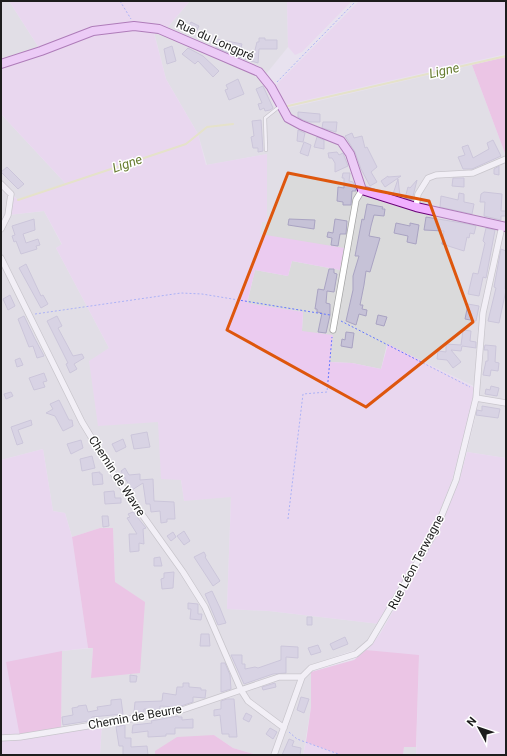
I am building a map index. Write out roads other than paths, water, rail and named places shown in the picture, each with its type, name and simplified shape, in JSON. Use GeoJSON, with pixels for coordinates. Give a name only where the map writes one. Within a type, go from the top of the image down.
{"type":"FeatureCollection","features":[{"type":"Feature","properties":{"kind":"street","name":"Rue du Longpré"},"geometry":{"type":"LineString","coordinates":[[1,64],[41,51],[93,31],[134,26],[159,29],[189,41],[210,53],[259,72],[271,87],[288,118],[341,142],[350,154],[362,190]]}},
{"type":"Feature","properties":{"kind":"street"},"geometry":{"type":"LineString","coordinates":[[416,207],[418,194],[428,178],[436,175],[473,173],[506,159]]}},
{"type":"Feature","properties":{"kind":"street"},"geometry":{"type":"LineString","coordinates":[[1,184],[11,194],[8,215],[1,229]]}},
{"type":"Feature","properties":{"kind":"street"},"geometry":{"type":"LineString","coordinates":[[333,330],[334,316],[356,200],[362,190],[416,207],[504,227]]}},
{"type":"Feature","properties":{"kind":"street","name":"Rue Léon Terwagne"},"geometry":{"type":"LineString","coordinates":[[302,677],[311,668],[356,654],[370,642],[435,532],[456,480],[476,398],[482,313],[504,227]]}},
{"type":"Feature","properties":{"kind":"street","name":"Chemin de Wavre"},"geometry":{"type":"LineString","coordinates":[[1,258],[89,434],[116,478],[183,572],[205,607],[241,690]]}},
{"type":"Feature","properties":{"kind":"street"},"geometry":{"type":"LineString","coordinates":[[476,398],[506,403]]}},
{"type":"Feature","properties":{"kind":"street","name":"Chemin de Beurre"},"geometry":{"type":"LineString","coordinates":[[1,738],[20,737],[178,711],[279,677],[302,677]]}},
{"type":"Feature","properties":{"kind":"street"},"geometry":{"type":"LineString","coordinates":[[274,755],[302,677]]}},
{"type":"Feature","properties":{"kind":"street"},"geometry":{"type":"LineString","coordinates":[[241,690],[248,701],[284,728]]}},
{"type":"Feature","properties":{"kind":"lane"},"geometry":{"type":"LineString","coordinates":[[266,150],[264,118],[281,106]]}},
{"type":"Feature","properties":{"kind":"waterway","name":"Ligne"},"geometry":{"type":"LineString","coordinates":[[288,106],[506,56]]}},
{"type":"Feature","properties":{"kind":"waterway","name":"Ligne"},"geometry":{"type":"LineString","coordinates":[[18,200],[186,144],[207,127],[233,124]]}}]}
